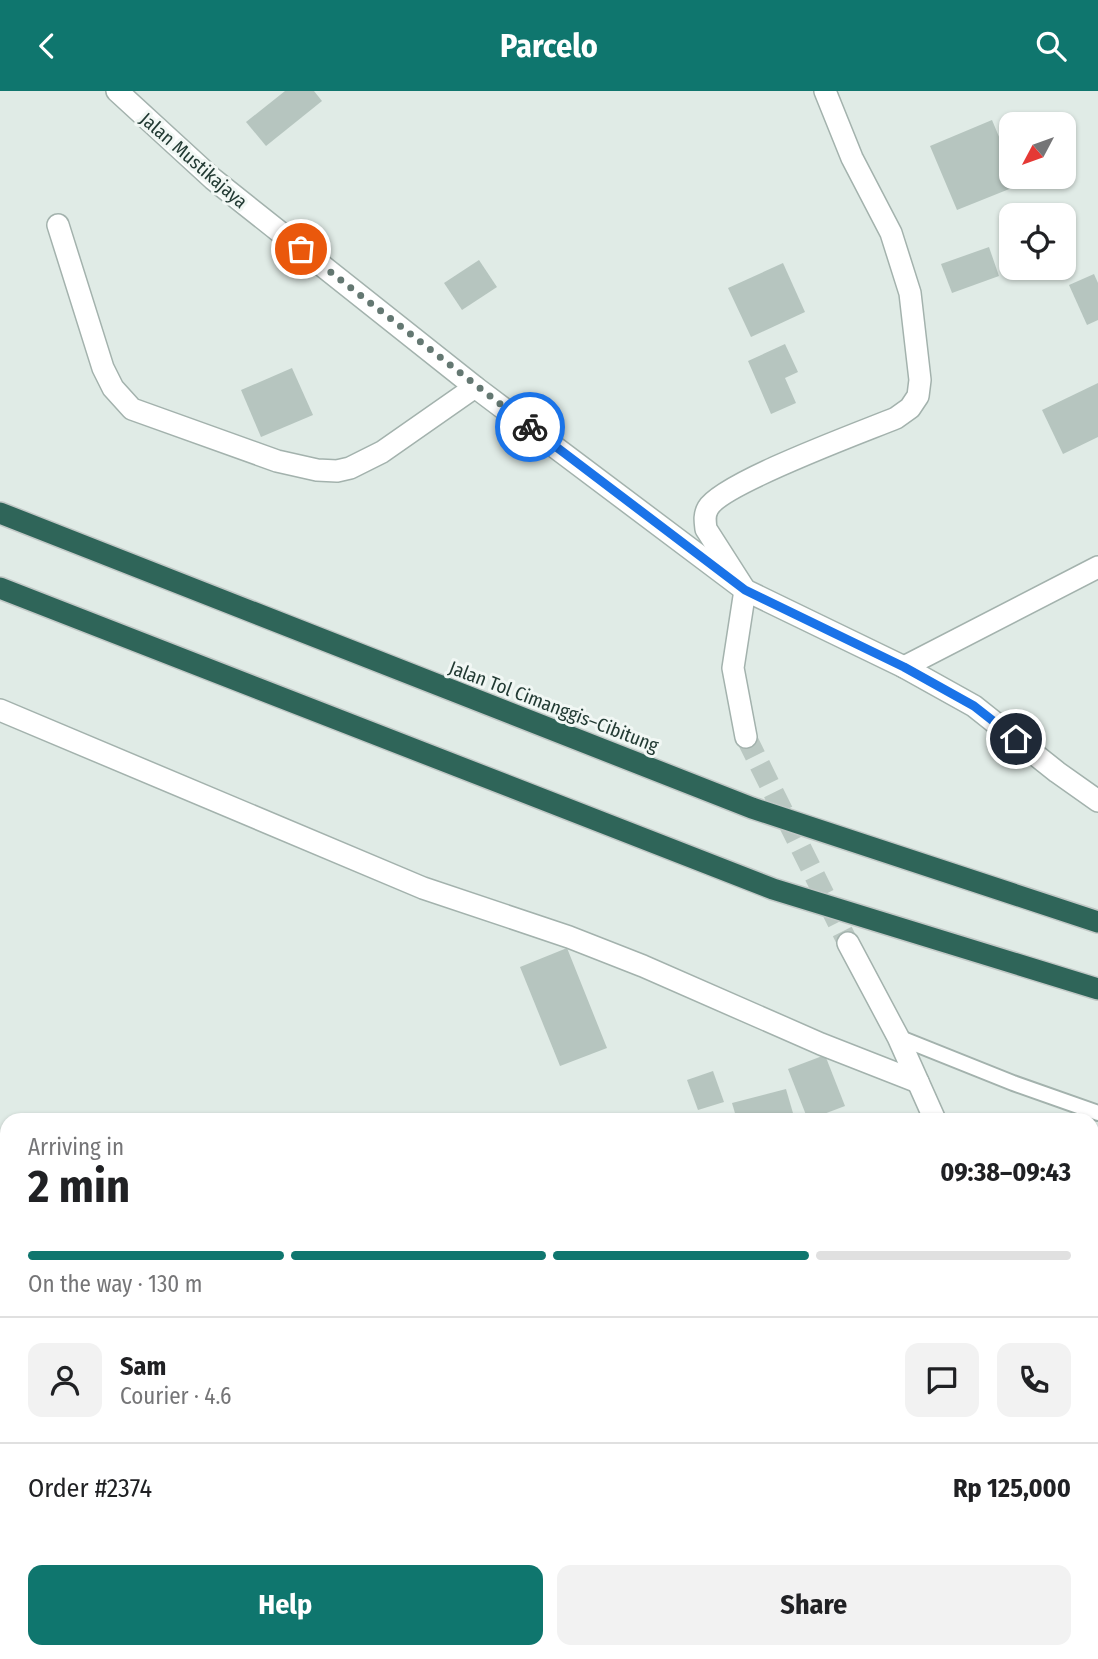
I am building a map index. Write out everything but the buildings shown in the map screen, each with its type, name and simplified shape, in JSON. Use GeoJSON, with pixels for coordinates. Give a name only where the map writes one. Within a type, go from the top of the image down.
{"type":"FeatureCollection","features":[{"type":"Feature","properties":{"kind":"highway","name":"Jalan Tol Cimanggis–Cibitung"},"geometry":{"type":"LineString","coordinates":[[0,513],[752,808],[1098,922]]}},
{"type":"Feature","properties":{"kind":"highway"},"geometry":{"type":"LineString","coordinates":[[0,588],[774,888],[1098,989]]}},
{"type":"Feature","properties":{"kind":"street","name":"Jalan Mustikajaya"},"geometry":{"type":"LineString","coordinates":[[117,91],[213,179],[475,387],[745,590],[904,667],[974,706],[1098,801]]}},
{"type":"Feature","properties":{"kind":"street"},"geometry":{"type":"LineString","coordinates":[[746,737],[733,668],[745,590],[706,529],[704,517],[708,506],[735,485],[896,418],[910,408],[918,396],[920,380],[912,306],[902,266],[891,233],[852,158],[825,91]]}},
{"type":"Feature","properties":{"kind":"street"},"geometry":{"type":"LineString","coordinates":[[58,225],[103,368],[118,394],[132,409],[277,461],[317,470],[337,471],[351,468],[382,452],[475,387]]}},
{"type":"Feature","properties":{"kind":"street"},"geometry":{"type":"LineString","coordinates":[[904,667],[1098,567]]}},
{"type":"Feature","properties":{"kind":"street"},"geometry":{"type":"LineString","coordinates":[[0,710],[423,888],[582,942],[821,1044],[918,1082]]}},
{"type":"Feature","properties":{"kind":"street"},"geometry":{"type":"LineString","coordinates":[[848,943],[898,1037],[932,1113]]}},
{"type":"Feature","properties":{"kind":"lane"},"geometry":{"type":"LineString","coordinates":[[898,1037],[1013,1083],[1098,1113]]}},
{"type":"Feature","properties":{"kind":"tunnel"},"geometry":{"type":"LineString","coordinates":[[746,737],[848,943]]}},
{"type":"Feature","properties":{"kind":"way so far"},"geometry":{"type":"LineString","coordinates":[[301,249],[475,387],[530,427]]}},
{"type":"Feature","properties":{"kind":"route"},"geometry":{"type":"LineString","coordinates":[[530,427],[745,590],[904,667],[974,706],[1016,739]]}}]}
